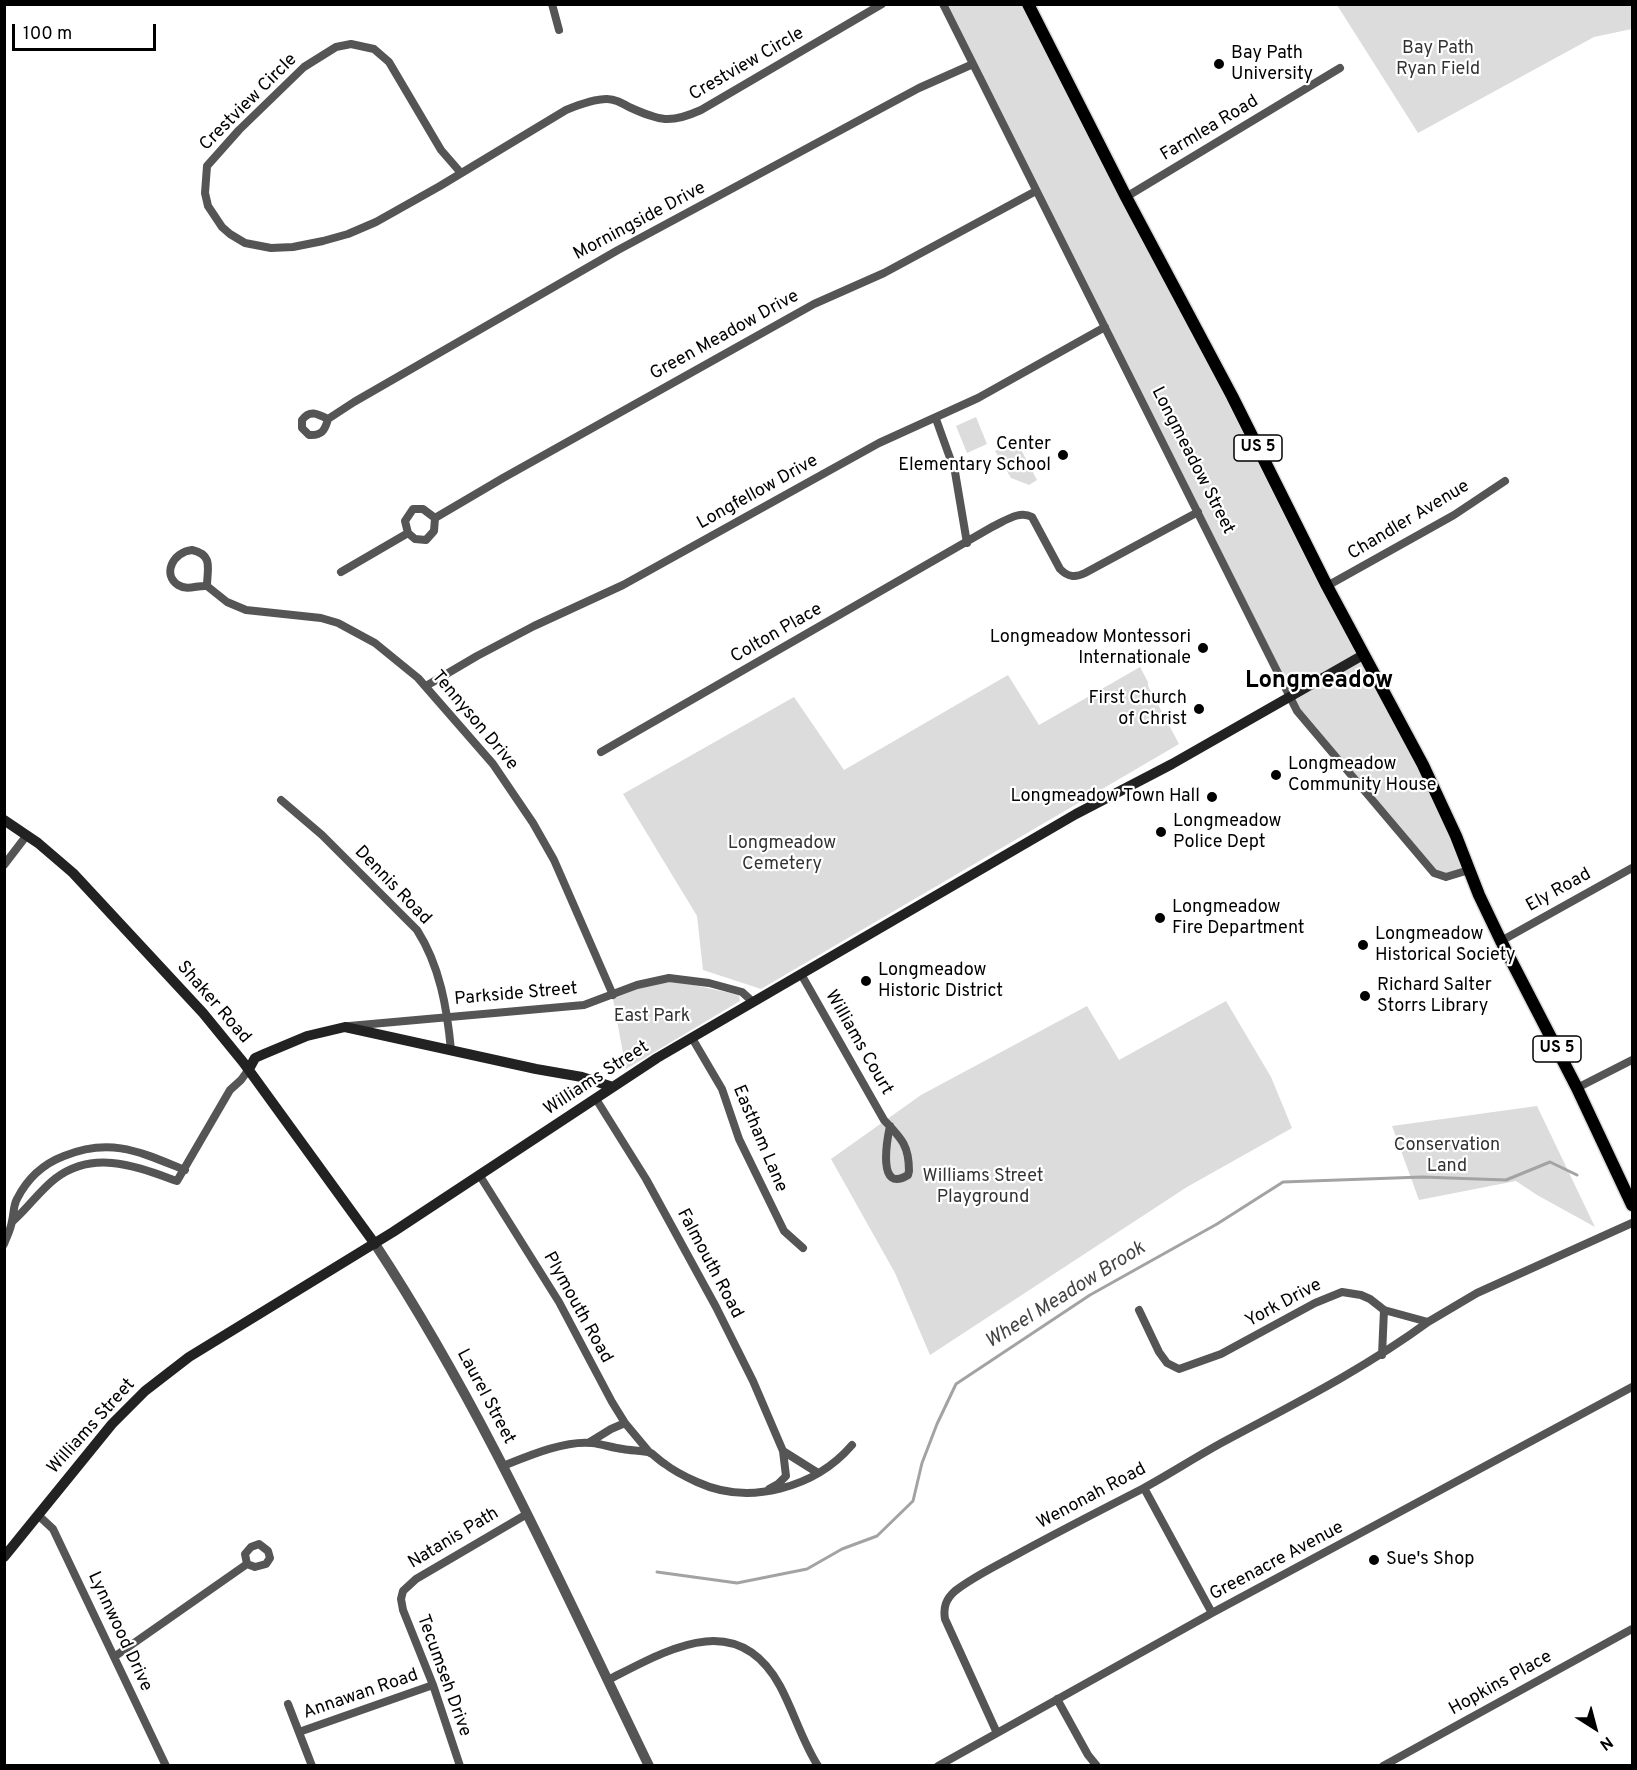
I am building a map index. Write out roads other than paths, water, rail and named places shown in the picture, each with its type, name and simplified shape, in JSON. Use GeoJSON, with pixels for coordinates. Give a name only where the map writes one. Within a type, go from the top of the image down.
{"type":"FeatureCollection","features":[{"type":"Feature","properties":{"kind":"main road","name":"US 5"},"geometry":{"type":"LineString","coordinates":[[1028,4],[1126,197],[1232,396],[1327,586],[1423,765],[1501,941],[1577,1088],[1632,1205]]}},
{"type":"Feature","properties":{"kind":"main road","name":"Williams Street"},"geometry":{"type":"LineString","coordinates":[[4,1557],[112,1424],[159,1379],[211,1343],[375,1244],[613,1087],[692,1038],[1076,814],[1152,776],[1364,654]]}},
{"type":"Feature","properties":{"kind":"main road","name":"Shaker Road"},"geometry":{"type":"LineString","coordinates":[[4,820],[27,835],[73,873],[203,1013],[249,1069],[255,1058],[264,1054],[306,1036],[345,1027],[582,1077],[613,1087]]}},
{"type":"Feature","properties":{"kind":"main road","name":"Laurel Street"},"geometry":{"type":"LineString","coordinates":[[249,1069],[375,1244]]}},
{"type":"Feature","properties":{"kind":"street"},"geometry":{"type":"LineString","coordinates":[[552,4],[559,30]]}},
{"type":"Feature","properties":{"kind":"street","name":"Crestview Circle"},"geometry":{"type":"LineString","coordinates":[[462,173],[441,150],[389,62],[374,49],[351,44],[336,47],[304,66],[239,130],[207,166],[206,193],[212,213],[222,227],[238,240],[261,247],[293,247],[323,241],[360,229],[406,205],[462,173],[566,110],[581,104],[609,99],[656,117],[672,120],[683,118],[701,110],[882,4]]}},
{"type":"Feature","properties":{"kind":"street","name":"Longmeadow Street"},"geometry":{"type":"LineString","coordinates":[[943,4],[1297,711],[1434,873],[1446,877],[1469,870]]}},
{"type":"Feature","properties":{"kind":"street","name":"Morningside Drive"},"geometry":{"type":"LineString","coordinates":[[328,419],[388,381],[634,240],[919,88],[973,64]]}},
{"type":"Feature","properties":{"kind":"street","name":"Farmlea Road"},"geometry":{"type":"LineString","coordinates":[[1126,197],[1340,68]]}},
{"type":"Feature","properties":{"kind":"street","name":"Green Meadow Drive"},"geometry":{"type":"LineString","coordinates":[[341,572],[408,533],[415,539],[426,540],[434,531],[435,518],[786,319],[884,273],[1036,191]]}},
{"type":"Feature","properties":{"kind":"street","name":"Longfellow Drive"},"geometry":{"type":"LineString","coordinates":[[426,686],[534,626],[623,585],[879,443],[936,419],[1017,377],[1105,327]]}},
{"type":"Feature","properties":{"kind":"street"},"geometry":{"type":"LineString","coordinates":[[936,419],[955,472],[968,543]]}},
{"type":"Feature","properties":{"kind":"street","name":"Chandler Avenue"},"geometry":{"type":"LineString","coordinates":[[1327,586],[1454,515],[1505,481]]}},
{"type":"Feature","properties":{"kind":"street"},"geometry":{"type":"LineString","coordinates":[[408,533],[405,521],[413,509],[423,509],[435,518]]}},
{"type":"Feature","properties":{"kind":"street","name":"Colton Place"},"geometry":{"type":"LineString","coordinates":[[602,752],[1013,517],[1029,515],[1037,524],[1055,562],[1063,573],[1070,576],[1082,574],[1198,512]]}},
{"type":"Feature","properties":{"kind":"street"},"geometry":{"type":"LineString","coordinates":[[195,550],[202,555],[208,566],[207,586],[189,588],[176,583],[172,570],[174,558],[180,552],[195,550]]}},
{"type":"Feature","properties":{"kind":"street","name":"Tennyson Drive"},"geometry":{"type":"LineString","coordinates":[[207,586],[227,602],[246,610],[338,622],[393,655],[426,686],[493,764],[533,823],[554,860],[614,995]]}},
{"type":"Feature","properties":{"kind":"street","name":"Dennis Road"},"geometry":{"type":"LineString","coordinates":[[281,800],[322,835],[417,930],[433,962],[448,1017],[451,1050]]}},
{"type":"Feature","properties":{"kind":"street"},"geometry":{"type":"LineString","coordinates":[[4,864],[27,835]]}},
{"type":"Feature","properties":{"kind":"street","name":"Ely Road"},"geometry":{"type":"LineString","coordinates":[[1501,941],[1632,868]]}},
{"type":"Feature","properties":{"kind":"street","name":"Williams Court"},"geometry":{"type":"LineString","coordinates":[[801,974],[884,1120],[890,1126],[905,1144],[909,1171],[908,1175],[903,1178],[893,1177],[885,1164],[890,1126]]}},
{"type":"Feature","properties":{"kind":"street","name":"Parkside Street"},"geometry":{"type":"LineString","coordinates":[[345,1027],[577,1006],[592,1003],[656,980],[675,978],[710,983],[742,992],[753,1002]]}},
{"type":"Feature","properties":{"kind":"street","name":"Eastham Lane"},"geometry":{"type":"LineString","coordinates":[[692,1038],[723,1089],[739,1139],[784,1231],[803,1248]]}},
{"type":"Feature","properties":{"kind":"street"},"geometry":{"type":"LineString","coordinates":[[1577,1088],[1632,1060]]}},
{"type":"Feature","properties":{"kind":"street"},"geometry":{"type":"LineString","coordinates":[[13,1221],[55,1179],[87,1164],[100,1162],[129,1164],[177,1181],[230,1090],[242,1080],[249,1069]]}},
{"type":"Feature","properties":{"kind":"street","name":"Falmouth Road"},"geometry":{"type":"LineString","coordinates":[[596,1099],[646,1179],[717,1307],[753,1381],[783,1451],[786,1476],[775,1486],[760,1492]]}},
{"type":"Feature","properties":{"kind":"street"},"geometry":{"type":"LineString","coordinates":[[4,1244],[13,1221],[16,1200],[35,1174],[49,1162],[85,1148],[100,1146],[122,1148],[184,1170]]}},
{"type":"Feature","properties":{"kind":"street","name":"Plymouth Road"},"geometry":{"type":"LineString","coordinates":[[480,1176],[551,1289],[612,1402],[650,1453]]}},
{"type":"Feature","properties":{"kind":"street"},"geometry":{"type":"LineString","coordinates":[[1428,1322],[1477,1293],[1632,1223]]}},
{"type":"Feature","properties":{"kind":"street","name":"Laurel Street"},"geometry":{"type":"LineString","coordinates":[[375,1244],[442,1351],[503,1466],[649,1766]]}},
{"type":"Feature","properties":{"kind":"street","name":"York Drive"},"geometry":{"type":"LineString","coordinates":[[1139,1310],[1159,1352],[1167,1363],[1179,1369],[1221,1354],[1315,1303],[1347,1292],[1370,1299],[1384,1310],[1428,1322]]}},
{"type":"Feature","properties":{"kind":"street"},"geometry":{"type":"LineString","coordinates":[[1382,1355],[1384,1310]]}},
{"type":"Feature","properties":{"kind":"street","name":"Wenonah Road"},"geometry":{"type":"LineString","coordinates":[[997,1733],[948,1626],[944,1611],[946,1600],[954,1592],[976,1577],[1144,1488],[1382,1355],[1428,1322]]}},
{"type":"Feature","properties":{"kind":"street","name":"Greenacre Avenue"},"geometry":{"type":"LineString","coordinates":[[938,1766],[1212,1613],[1632,1388]]}},
{"type":"Feature","properties":{"kind":"street"},"geometry":{"type":"LineString","coordinates":[[590,1442],[626,1423]]}},
{"type":"Feature","properties":{"kind":"street"},"geometry":{"type":"LineString","coordinates":[[503,1466],[560,1447],[590,1442],[650,1453],[676,1472],[708,1487],[727,1492],[760,1492],[791,1486],[818,1473],[841,1457],[852,1445]]}},
{"type":"Feature","properties":{"kind":"street"},"geometry":{"type":"LineString","coordinates":[[783,1451],[818,1473]]}},
{"type":"Feature","properties":{"kind":"street"},"geometry":{"type":"LineString","coordinates":[[1144,1488],[1212,1613]]}},
{"type":"Feature","properties":{"kind":"street","name":"Natanis Path"},"geometry":{"type":"LineString","coordinates":[[402,1595],[416,1579],[527,1514]]}},
{"type":"Feature","properties":{"kind":"street","name":"Lynnwood Drive"},"geometry":{"type":"LineString","coordinates":[[38,1515],[53,1529],[166,1766]]}},
{"type":"Feature","properties":{"kind":"street"},"geometry":{"type":"LineString","coordinates":[[114,1657],[247,1564]]}},
{"type":"Feature","properties":{"kind":"street","name":"Tecumseh Drive"},"geometry":{"type":"LineString","coordinates":[[402,1595],[408,1626],[433,1685],[460,1766]]}},
{"type":"Feature","properties":{"kind":"street","name":"Hopkins Place"},"geometry":{"type":"LineString","coordinates":[[1383,1766],[1632,1629]]}},
{"type":"Feature","properties":{"kind":"street"},"geometry":{"type":"LineString","coordinates":[[608,1680],[657,1655],[688,1644],[714,1641],[742,1646],[756,1655],[772,1674],[818,1766]]}},
{"type":"Feature","properties":{"kind":"street","name":"Annawan Road"},"geometry":{"type":"LineString","coordinates":[[299,1732],[433,1685]]}},
{"type":"Feature","properties":{"kind":"street"},"geometry":{"type":"LineString","coordinates":[[1057,1699],[1088,1755],[1097,1766]]}},
{"type":"Feature","properties":{"kind":"street"},"geometry":{"type":"LineString","coordinates":[[288,1704],[312,1766]]}},
{"type":"Feature","properties":{"kind":"street"},"geometry":{"type":"LineString","coordinates":[[1088,1755],[1090,1766]]}},
{"type":"Feature","properties":{"kind":"waterway","name":"Wheel Meadow Brook"},"geometry":{"type":"LineString","coordinates":[[657,1572],[737,1583],[807,1569],[842,1549],[877,1536],[913,1501],[922,1463],[956,1384],[1090,1295],[1217,1224],[1283,1182],[1422,1177],[1506,1180],[1550,1162],[1577,1175]]}},
{"type":"Feature","properties":{"kind":"place","name":"Bay Path University"},"geometry":{"type":"Point","coordinates":[1219,64]}},
{"type":"Feature","properties":{"kind":"place","name":"Center Elementary School"},"geometry":{"type":"Point","coordinates":[1063,455]}},
{"type":"Feature","properties":{"kind":"place","name":"Longmeadow Montessori Internationale"},"geometry":{"type":"Point","coordinates":[1203,648]}},
{"type":"Feature","properties":{"kind":"place","name":"First Church of Christ"},"geometry":{"type":"Point","coordinates":[1199,709]}},
{"type":"Feature","properties":{"kind":"place","name":"Longmeadow Community House"},"geometry":{"type":"Point","coordinates":[1276,775]}},
{"type":"Feature","properties":{"kind":"place","name":"Longmeadow Town Hall"},"geometry":{"type":"Point","coordinates":[1212,797]}},
{"type":"Feature","properties":{"kind":"place","name":"Longmeadow Police Dept"},"geometry":{"type":"Point","coordinates":[1161,832]}},
{"type":"Feature","properties":{"kind":"place","name":"Longmeadow Fire Department"},"geometry":{"type":"Point","coordinates":[1160,918]}},
{"type":"Feature","properties":{"kind":"place","name":"Longmeadow Historical Society"},"geometry":{"type":"Point","coordinates":[1363,945]}},
{"type":"Feature","properties":{"kind":"place","name":"Longmeadow Historic District"},"geometry":{"type":"Point","coordinates":[866,981]}},
{"type":"Feature","properties":{"kind":"place","name":"Richard Salter Storrs Library"},"geometry":{"type":"Point","coordinates":[1365,996]}},
{"type":"Feature","properties":{"kind":"place","name":"Sue's Shop"},"geometry":{"type":"Point","coordinates":[1374,1560]}},
{"type":"Feature","properties":{"kind":"district","name":"Longmeadow"},"geometry":{"type":"Point","coordinates":[1319,682]}},
{"type":"Feature","properties":{"kind":"park label","name":"Bay Path Ryan Field"},"geometry":{"type":"Point","coordinates":[1438,59]}},
{"type":"Feature","properties":{"kind":"park label","name":"Longmeadow Cemetery"},"geometry":{"type":"Point","coordinates":[782,854]}},
{"type":"Feature","properties":{"kind":"park label","name":"East Park"},"geometry":{"type":"Point","coordinates":[652,1017]}},
{"type":"Feature","properties":{"kind":"park label","name":"Conservation Land"},"geometry":{"type":"Point","coordinates":[1447,1156]}},
{"type":"Feature","properties":{"kind":"park label","name":"Williams Street Playground"},"geometry":{"type":"Point","coordinates":[983,1187]}}]}
